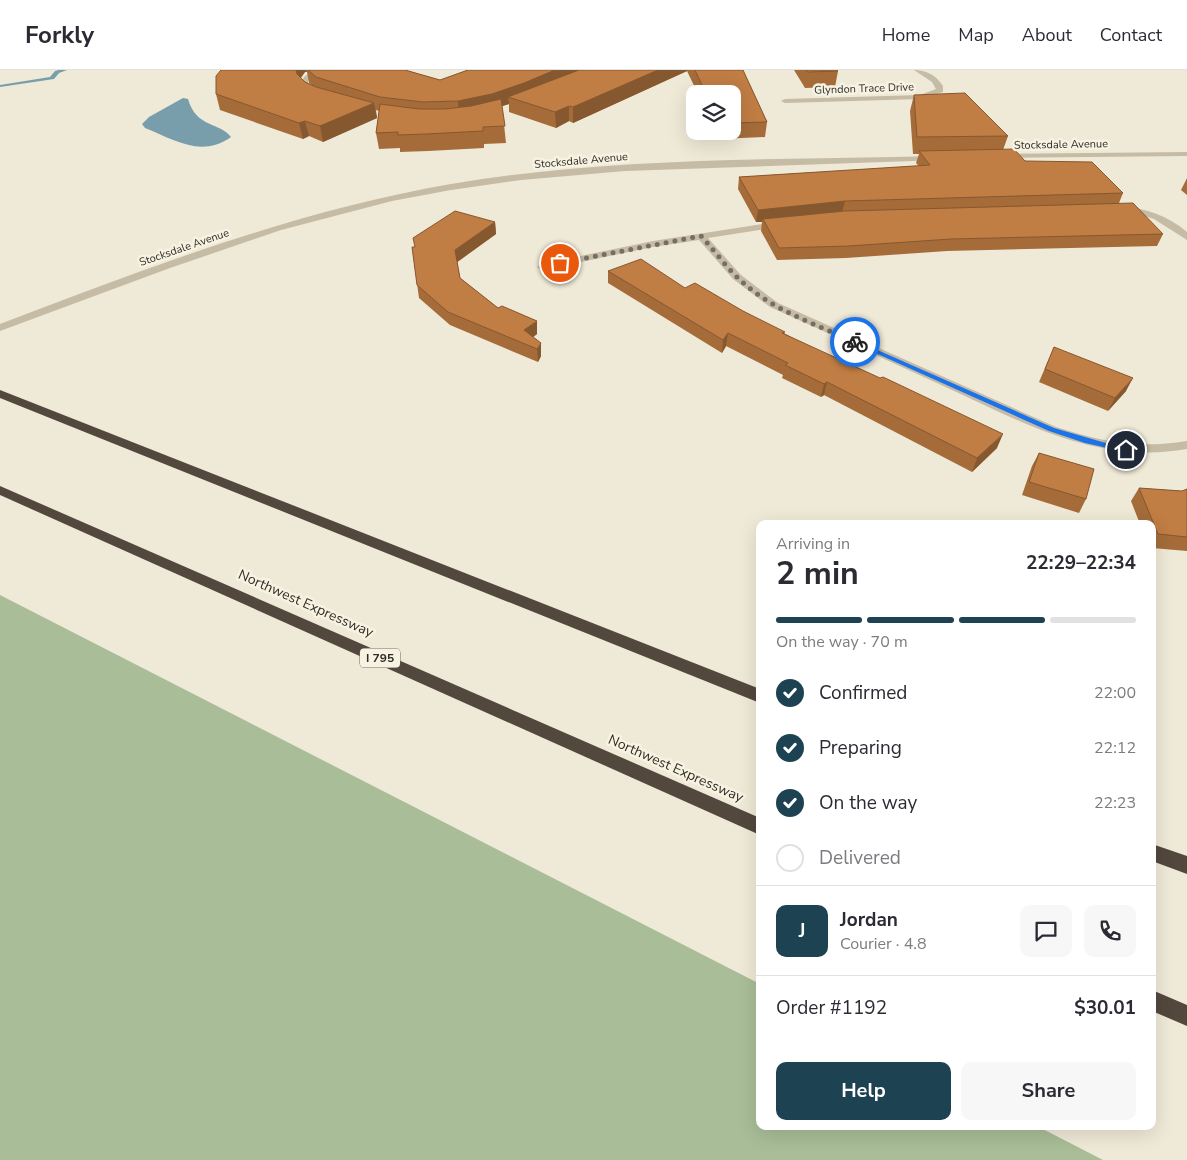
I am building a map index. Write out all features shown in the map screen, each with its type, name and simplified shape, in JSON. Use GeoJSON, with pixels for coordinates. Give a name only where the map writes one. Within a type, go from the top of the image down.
{"type":"FeatureCollection","features":[{"type":"Feature","properties":{"kind":"highway"},"geometry":{"type":"LineString","coordinates":[[0,394],[756,694]]}},
{"type":"Feature","properties":{"kind":"highway","name":"Northwest Expressway"},"geometry":{"type":"LineString","coordinates":[[0,490],[756,824]]}},
{"type":"Feature","properties":{"kind":"highway"},"geometry":{"type":"LineString","coordinates":[[1156,853],[1187,865]]}},
{"type":"Feature","properties":{"kind":"highway"},"geometry":{"type":"LineString","coordinates":[[1156,1002],[1187,1016]]}},
{"type":"Feature","properties":{"kind":"street"},"geometry":{"type":"LineString","coordinates":[[319,70],[306,77],[303,81],[307,91],[324,99]]}},
{"type":"Feature","properties":{"kind":"street","name":"Glyndon Trace Drive"},"geometry":{"type":"LineString","coordinates":[[785,102],[921,97],[940,90],[940,86],[933,79],[917,70]]}},
{"type":"Feature","properties":{"kind":"street","name":"Stocksdale Avenue"},"geometry":{"type":"LineString","coordinates":[[992,156],[1187,154]]}},
{"type":"Feature","properties":{"kind":"street","name":"Stocksdale Avenue"},"geometry":{"type":"LineString","coordinates":[[0,328],[164,265],[270,230],[351,208],[450,187],[497,179],[598,169],[943,157]]}},
{"type":"Feature","properties":{"kind":"street"},"geometry":{"type":"LineString","coordinates":[[1115,209],[1131,210],[1162,219],[1187,237]]}},
{"type":"Feature","properties":{"kind":"street"},"geometry":{"type":"LineString","coordinates":[[542,267],[701,236],[787,223]]}},
{"type":"Feature","properties":{"kind":"street"},"geometry":{"type":"LineString","coordinates":[[701,236],[737,277],[774,305],[1052,430],[1126,450],[1161,451],[1187,445]]}},
{"type":"Feature","properties":{"kind":"green space"},"geometry":{"type":"Polygon","coordinates":[[[0,595],[756,982],[756,1130],[1045,1130],[1103,1160],[0,1160],[0,595]]]}},
{"type":"Feature","properties":{"kind":"water"},"geometry":{"type":"Polygon","coordinates":[[[183,98],[188,99],[192,108],[202,120],[221,129],[231,137],[220,143],[199,147],[177,142],[145,128],[142,124],[149,117],[183,98]]]}},
{"type":"Feature","properties":{"kind":"building"},"geometry":{"type":"Polygon","coordinates":[[[221,70],[296,70],[297,74],[305,82],[316,87],[374,103],[320,126],[305,121],[299,123],[216,94],[216,76],[221,70]]]}},
{"type":"Feature","properties":{"kind":"building"},"geometry":{"type":"Polygon","coordinates":[[[308,70],[405,70],[440,80],[468,70],[555,70],[492,94],[458,101],[423,102],[380,97],[316,77],[308,70]]]}},
{"type":"Feature","properties":{"kind":"building"},"geometry":{"type":"Polygon","coordinates":[[[579,70],[658,70],[573,107],[569,106],[555,112],[508,97],[579,70]]]}},
{"type":"Feature","properties":{"kind":"building"},"geometry":{"type":"Polygon","coordinates":[[[695,70],[743,70],[767,122],[741,123],[741,85],[702,85],[695,70]]]}},
{"type":"Feature","properties":{"kind":"building"},"geometry":{"type":"Polygon","coordinates":[[[806,70],[837,70],[838,71],[808,72],[806,70]]]}},
{"type":"Feature","properties":{"kind":"building"},"geometry":{"type":"Polygon","coordinates":[[[965,93],[1008,136],[917,137],[914,95],[965,93]]]}},
{"type":"Feature","properties":{"kind":"building"},"geometry":{"type":"Polygon","coordinates":[[[501,99],[505,126],[483,127],[483,131],[398,135],[398,132],[376,133],[380,104],[419,109],[445,109],[471,106],[501,99]]]}},
{"type":"Feature","properties":{"kind":"building"},"geometry":{"type":"Polygon","coordinates":[[[1014,149],[1025,161],[1092,162],[1123,193],[845,201],[758,210],[739,177],[930,165],[919,151],[1014,149]]]}},
{"type":"Feature","properties":{"kind":"building"},"geometry":{"type":"Polygon","coordinates":[[[1133,203],[1163,234],[951,239],[849,246],[779,248],[763,219],[845,211],[1133,203]]]}},
{"type":"Feature","properties":{"kind":"building"},"geometry":{"type":"Polygon","coordinates":[[[455,211],[495,222],[455,250],[460,278],[498,308],[502,306],[537,321],[524,330],[541,343],[537,349],[448,312],[417,285],[412,247],[415,247],[413,238],[455,211]]]}},
{"type":"Feature","properties":{"kind":"building"},"geometry":{"type":"Polygon","coordinates":[[[641,259],[685,288],[695,283],[743,311],[785,332],[782,333],[880,378],[883,377],[1003,434],[977,458],[827,382],[824,384],[785,365],[788,363],[728,333],[723,340],[608,271],[641,259]]]}},
{"type":"Feature","properties":{"kind":"building"},"geometry":{"type":"Polygon","coordinates":[[[1054,347],[1133,378],[1115,398],[1045,369],[1054,347]]]}},
{"type":"Feature","properties":{"kind":"building"},"geometry":{"type":"Polygon","coordinates":[[[1039,453],[1094,469],[1086,499],[1029,482],[1039,453]]]}},
{"type":"Feature","properties":{"kind":"building"},"geometry":{"type":"Polygon","coordinates":[[[1139,488],[1182,491],[1187,489],[1187,537],[1158,534],[1156,520],[1152,520],[1139,488]]]}},
{"type":"Feature","properties":{"kind":"waterway"},"geometry":{"type":"LineString","coordinates":[[0,86],[52,78],[57,72],[65,70]]}},
{"type":"Feature","properties":{"kind":"way so far"},"geometry":{"type":"LineString","coordinates":[[560,263],[701,236],[737,277],[755,292],[774,305],[855,342]]}},
{"type":"Feature","properties":{"kind":"route"},"geometry":{"type":"LineString","coordinates":[[855,342],[1052,430],[1126,450]]}}]}
